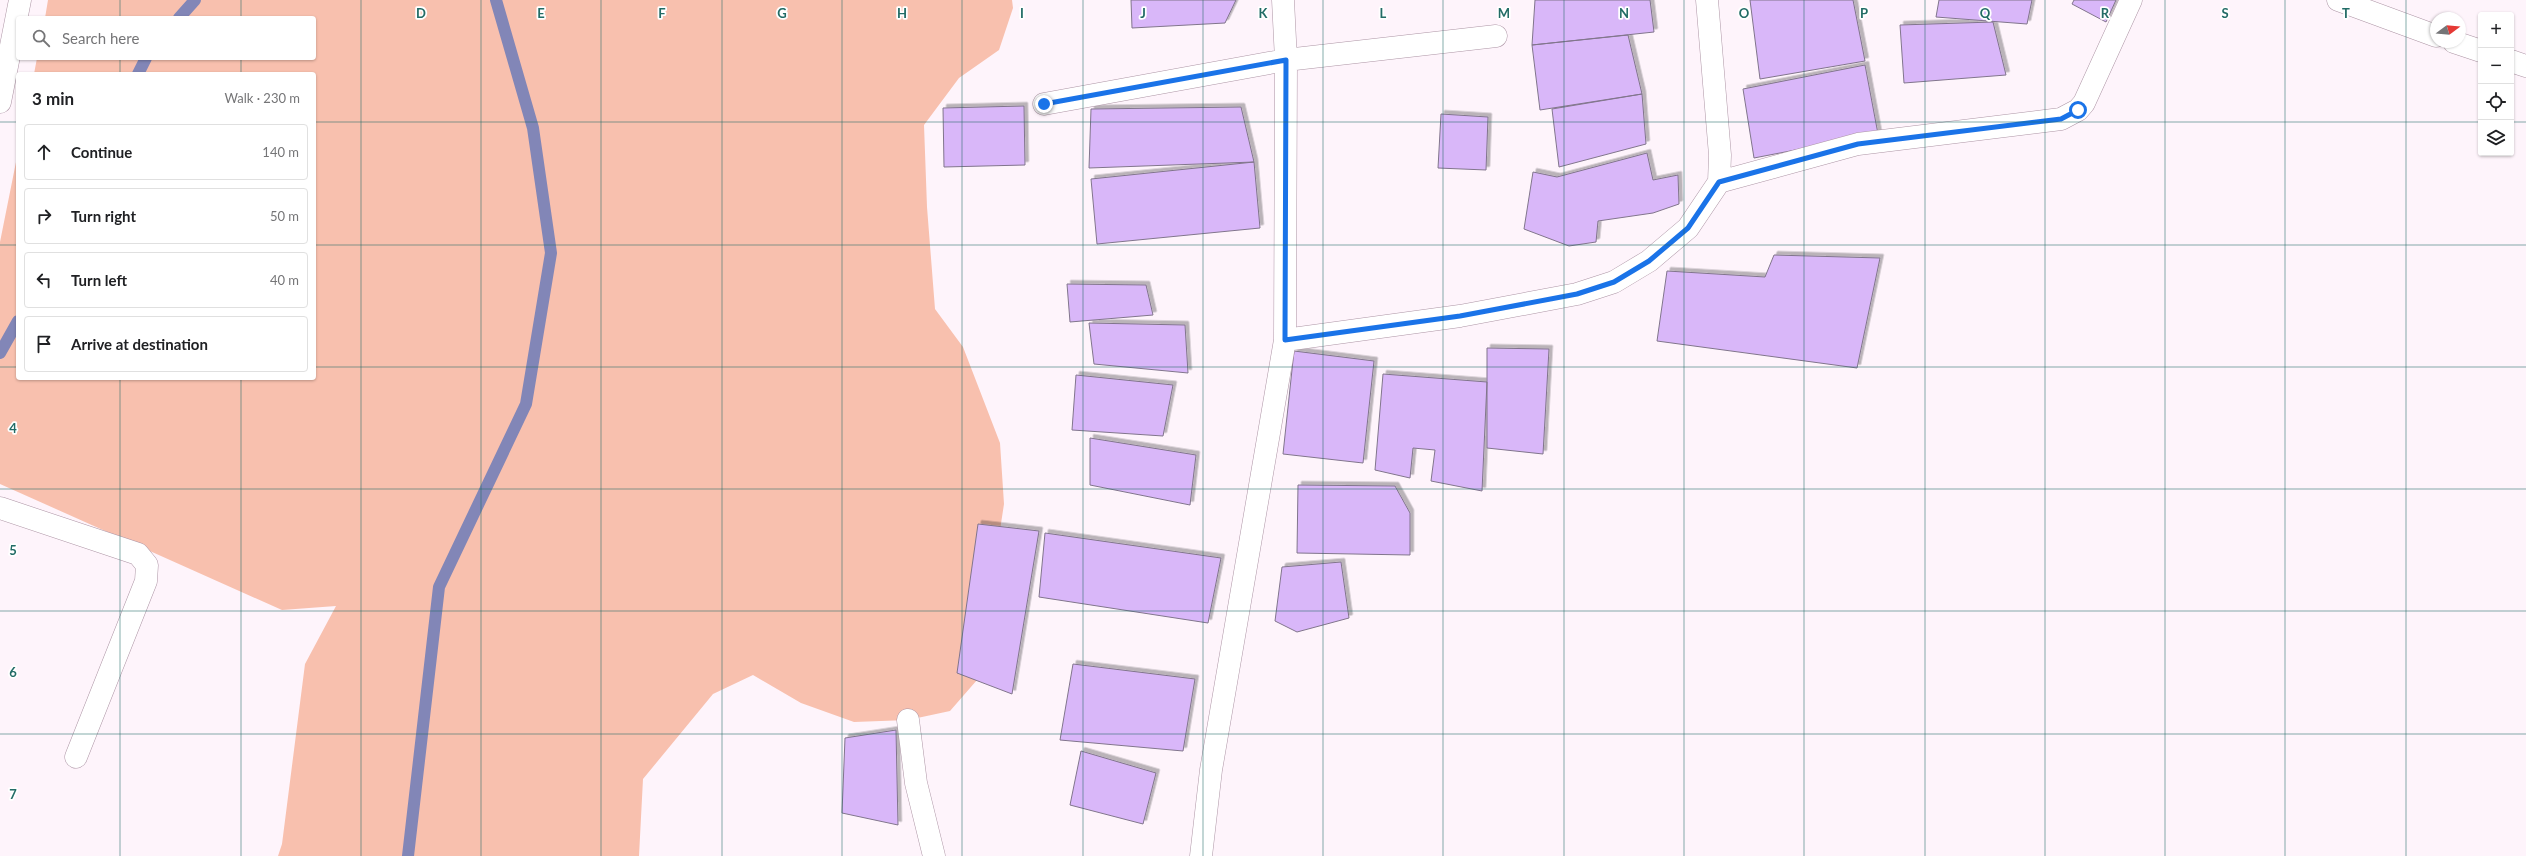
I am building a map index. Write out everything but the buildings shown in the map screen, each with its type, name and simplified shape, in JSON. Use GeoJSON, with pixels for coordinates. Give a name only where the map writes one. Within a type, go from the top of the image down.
{"type":"FeatureCollection","features":[{"type":"Feature","properties":{"kind":"street"},"geometry":{"type":"LineString","coordinates":[[17,16],[20,0]]}},
{"type":"Feature","properties":{"kind":"street"},"geometry":{"type":"LineString","coordinates":[[1200,856],[1211,770],[1285,340],[1286,60],[1283,0]]}},
{"type":"Feature","properties":{"kind":"street"},"geometry":{"type":"LineString","coordinates":[[1285,340],[1460,316],[1577,294],[1614,282],[1649,261],[1688,228],[1719,182],[1720,155],[1707,0]]}},
{"type":"Feature","properties":{"kind":"street"},"geometry":{"type":"LineString","coordinates":[[1719,182],[1858,144],[2061,119],[2070,116],[2084,103],[2131,0]]}},
{"type":"Feature","properties":{"kind":"street"},"geometry":{"type":"LineString","coordinates":[[2338,0],[2430,34]]}},
{"type":"Feature","properties":{"kind":"street"},"geometry":{"type":"LineString","coordinates":[[0,102],[16,20]]}},
{"type":"Feature","properties":{"kind":"street"},"geometry":{"type":"LineString","coordinates":[[1044,104],[1286,60],[1496,36]]}},
{"type":"Feature","properties":{"kind":"street"},"geometry":{"type":"LineString","coordinates":[[2466,46],[2478,50]]}},
{"type":"Feature","properties":{"kind":"street"},"geometry":{"type":"LineString","coordinates":[[2514,62],[2526,66]]}},
{"type":"Feature","properties":{"kind":"street"},"geometry":{"type":"LineString","coordinates":[[0,508],[138,554],[147,565],[146,581],[76,757]]}},
{"type":"Feature","properties":{"kind":"street"},"geometry":{"type":"LineString","coordinates":[[908,720],[916,783],[934,856]]}},
{"type":"Feature","properties":{"kind":"shaded area"},"geometry":{"type":"Polygon","coordinates":[[[48,0],[1012,0],[1013,8],[999,50],[959,78],[924,125],[927,207],[935,309],[963,347],[1000,443],[1004,504],[977,680],[950,711],[908,720],[854,722],[801,703],[753,675],[713,694],[643,779],[639,856],[278,856],[282,844],[305,664],[336,606],[282,610],[0,484],[0,242],[16,162],[16,380],[316,380],[316,72],[34,72],[37,60],[316,60],[316,16],[45,16],[48,0]]]}},
{"type":"Feature","properties":{"kind":"waterway"},"geometry":{"type":"LineString","coordinates":[[181,16],[195,0]]}},
{"type":"Feature","properties":{"kind":"waterway"},"geometry":{"type":"LineString","coordinates":[[408,856],[439,587],[526,404],[551,253],[533,128],[496,0]]}},
{"type":"Feature","properties":{"kind":"waterway"},"geometry":{"type":"LineString","coordinates":[[139,72],[145,60]]}},
{"type":"Feature","properties":{"kind":"waterway"},"geometry":{"type":"LineString","coordinates":[[0,353],[16,325]]}},
{"type":"Feature","properties":{"kind":"route"},"geometry":{"type":"LineString","coordinates":[[1044,104],[1286,60],[1287,290],[1285,340],[1460,316],[1577,294],[1614,282],[1649,261],[1688,228],[1719,182],[1858,144],[2061,119],[2070,116],[2078,110]]}}]}
